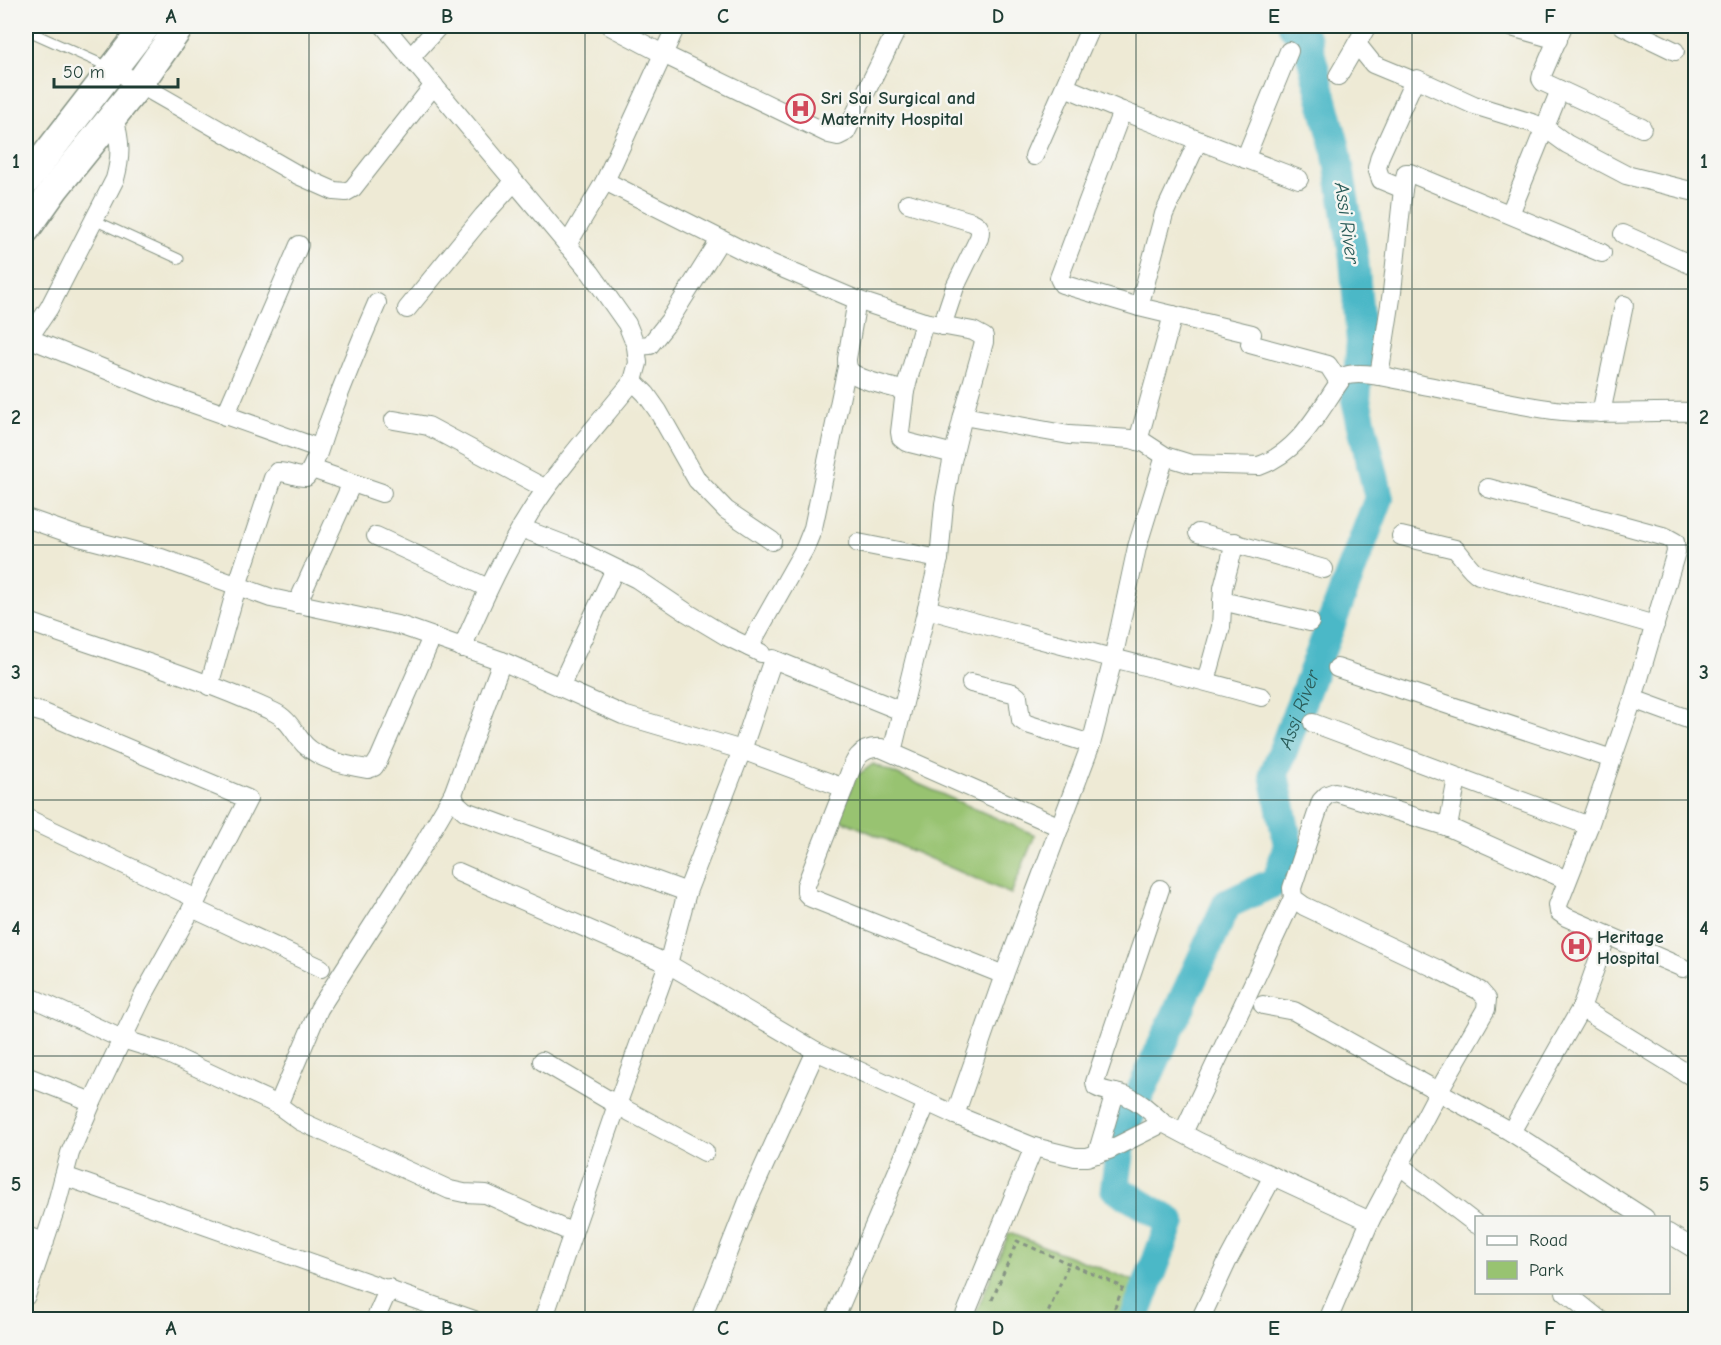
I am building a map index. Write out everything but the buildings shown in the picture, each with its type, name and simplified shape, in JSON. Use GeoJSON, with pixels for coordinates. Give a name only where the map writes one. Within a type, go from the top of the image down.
{"type":"FeatureCollection","features":[{"type":"Feature","properties":{"kind":"main road"},"geometry":{"type":"LineString","coordinates":[[26,182],[146,26]]}},
{"type":"Feature","properties":{"kind":"main road"},"geometry":{"type":"LineString","coordinates":[[26,229],[55,188],[139,84],[180,26]]}},
{"type":"Feature","properties":{"kind":"street"},"geometry":{"type":"LineString","coordinates":[[384,26],[591,273],[627,324],[636,346],[639,363],[633,381],[546,489],[521,528],[488,588],[462,648]]}},
{"type":"Feature","properties":{"kind":"street"},"geometry":{"type":"LineString","coordinates":[[410,58],[439,26]]}},
{"type":"Feature","properties":{"kind":"street"},"geometry":{"type":"LineString","coordinates":[[610,26],[663,54],[838,136],[846,132],[893,27]]}},
{"type":"Feature","properties":{"kind":"street"},"geometry":{"type":"LineString","coordinates":[[567,245],[605,181],[676,26]]}},
{"type":"Feature","properties":{"kind":"street"},"geometry":{"type":"LineString","coordinates":[[1034,156],[1091,26]]}},
{"type":"Feature","properties":{"kind":"street"},"geometry":{"type":"LineString","coordinates":[[1338,76],[1367,26]]}},
{"type":"Feature","properties":{"kind":"street"},"geometry":{"type":"LineString","coordinates":[[1508,26],[1561,33],[1541,79],[1543,82],[1642,128]]}},
{"type":"Feature","properties":{"kind":"street"},"geometry":{"type":"LineString","coordinates":[[1623,26],[1675,51]]}},
{"type":"Feature","properties":{"kind":"street"},"geometry":{"type":"LineString","coordinates":[[1358,44],[1373,64],[1414,81],[1421,80],[1474,105],[1545,128],[1567,144],[1626,175],[1691,190]]}},
{"type":"Feature","properties":{"kind":"street"},"geometry":{"type":"LineString","coordinates":[[1245,159],[1288,51]]}},
{"type":"Feature","properties":{"kind":"street"},"geometry":{"type":"LineString","coordinates":[[113,69],[298,175],[334,191],[346,192],[353,188],[434,85]]}},
{"type":"Feature","properties":{"kind":"street"},"geometry":{"type":"LineString","coordinates":[[1403,189],[1381,180],[1377,174],[1377,168],[1380,156],[1414,81]]}},
{"type":"Feature","properties":{"kind":"street"},"geometry":{"type":"LineString","coordinates":[[1065,87],[1197,141],[1299,179]]}},
{"type":"Feature","properties":{"kind":"street"},"geometry":{"type":"LineString","coordinates":[[1510,213],[1560,90]]}},
{"type":"Feature","properties":{"kind":"street"},"geometry":{"type":"LineString","coordinates":[[1122,111],[1059,278],[1062,284],[1251,339],[1328,365],[1344,378],[1375,376],[1527,406],[1601,413],[1695,412]]}},
{"type":"Feature","properties":{"kind":"street"},"geometry":{"type":"LineString","coordinates":[[114,116],[120,143],[120,162],[115,178],[49,308],[27,340],[225,416],[318,448]]}},
{"type":"Feature","properties":{"kind":"street"},"geometry":{"type":"LineString","coordinates":[[1139,306],[1164,214],[1197,141]]}},
{"type":"Feature","properties":{"kind":"street"},"geometry":{"type":"LineString","coordinates":[[1375,376],[1392,292],[1406,173],[1410,172],[1602,253]]}},
{"type":"Feature","properties":{"kind":"street"},"geometry":{"type":"LineString","coordinates":[[605,181],[720,240],[857,300],[933,324],[972,331],[984,337],[954,454],[944,504],[939,559],[892,752]]}},
{"type":"Feature","properties":{"kind":"street"},"geometry":{"type":"LineString","coordinates":[[407,309],[483,216],[514,182]]}},
{"type":"Feature","properties":{"kind":"street"},"geometry":{"type":"LineString","coordinates":[[908,203],[978,224],[981,230],[955,287],[933,324],[905,392],[900,432],[901,438],[906,442],[954,454]]}},
{"type":"Feature","properties":{"kind":"street"},"geometry":{"type":"LineString","coordinates":[[1623,234],[1695,267]]}},
{"type":"Feature","properties":{"kind":"street"},"geometry":{"type":"LineString","coordinates":[[636,346],[650,345],[663,329],[720,240]]}},
{"type":"Feature","properties":{"kind":"street"},"geometry":{"type":"LineString","coordinates":[[225,416],[299,245]]}},
{"type":"Feature","properties":{"kind":"street"},"geometry":{"type":"LineString","coordinates":[[749,647],[805,548],[813,528],[847,367],[857,300]]}},
{"type":"Feature","properties":{"kind":"street"},"geometry":{"type":"LineString","coordinates":[[209,686],[237,586],[273,478],[277,472],[306,477],[312,469],[318,448],[377,303]]}},
{"type":"Feature","properties":{"kind":"street"},"geometry":{"type":"LineString","coordinates":[[1601,413],[1624,305]]}},
{"type":"Feature","properties":{"kind":"street"},"geometry":{"type":"LineString","coordinates":[[1138,441],[1173,315]]}},
{"type":"Feature","properties":{"kind":"street"},"geometry":{"type":"LineString","coordinates":[[847,367],[851,373],[860,377],[905,392]]}},
{"type":"Feature","properties":{"kind":"street"},"geometry":{"type":"LineString","coordinates":[[963,416],[1069,435],[1116,437],[1138,441],[1165,456],[1191,464],[1260,466],[1302,437],[1344,378]]}},
{"type":"Feature","properties":{"kind":"street"},"geometry":{"type":"LineString","coordinates":[[633,381],[658,411],[697,480],[726,510],[772,541]]}},
{"type":"Feature","properties":{"kind":"street"},"geometry":{"type":"LineString","coordinates":[[394,420],[428,426],[546,489]]}},
{"type":"Feature","properties":{"kind":"street"},"geometry":{"type":"LineString","coordinates":[[955,1114],[1004,975],[1091,744],[1113,659],[1137,547],[1165,456]]}},
{"type":"Feature","properties":{"kind":"street"},"geometry":{"type":"LineString","coordinates":[[312,469],[382,493]]}},
{"type":"Feature","properties":{"kind":"street"},"geometry":{"type":"LineString","coordinates":[[297,604],[352,483]]}},
{"type":"Feature","properties":{"kind":"street"},"geometry":{"type":"LineString","coordinates":[[1488,488],[1666,537],[1675,542],[1676,552],[1633,699],[1589,826],[1558,905],[1559,912],[1683,968]]}},
{"type":"Feature","properties":{"kind":"street"},"geometry":{"type":"LineString","coordinates":[[26,518],[80,537],[161,558],[271,598],[402,626],[502,661],[622,715],[742,750],[844,788]]}},
{"type":"Feature","properties":{"kind":"street"},"geometry":{"type":"LineString","coordinates":[[521,528],[576,549],[638,579],[686,612],[749,647],[901,711]]}},
{"type":"Feature","properties":{"kind":"street"},"geometry":{"type":"LineString","coordinates":[[1198,533],[1324,569]]}},
{"type":"Feature","properties":{"kind":"street"},"geometry":{"type":"LineString","coordinates":[[376,536],[488,588]]}},
{"type":"Feature","properties":{"kind":"street"},"geometry":{"type":"LineString","coordinates":[[1401,536],[1455,549],[1462,555],[1470,569],[1479,575],[1655,625]]}},
{"type":"Feature","properties":{"kind":"street"},"geometry":{"type":"LineString","coordinates":[[1206,681],[1221,627],[1223,588],[1235,542]]}},
{"type":"Feature","properties":{"kind":"street"},"geometry":{"type":"LineString","coordinates":[[858,543],[939,559]]}},
{"type":"Feature","properties":{"kind":"street"},"geometry":{"type":"LineString","coordinates":[[560,687],[615,569]]}},
{"type":"Feature","properties":{"kind":"street"},"geometry":{"type":"LineString","coordinates":[[1222,601],[1310,622]]}},
{"type":"Feature","properties":{"kind":"street"},"geometry":{"type":"LineString","coordinates":[[927,609],[1262,697]]}},
{"type":"Feature","properties":{"kind":"street"},"geometry":{"type":"LineString","coordinates":[[26,621],[209,686],[276,713],[292,726],[303,743],[322,756],[368,769],[374,767],[379,759],[432,637]]}},
{"type":"Feature","properties":{"kind":"street"},"geometry":{"type":"LineString","coordinates":[[543,1320],[668,964],[687,892],[742,750],[774,659]]}},
{"type":"Feature","properties":{"kind":"street"},"geometry":{"type":"LineString","coordinates":[[278,1106],[319,1009],[415,860],[453,794],[502,661]]}},
{"type":"Feature","properties":{"kind":"street"},"geometry":{"type":"LineString","coordinates":[[1337,668],[1612,759]]}},
{"type":"Feature","properties":{"kind":"street"},"geometry":{"type":"LineString","coordinates":[[971,683],[1013,693],[1018,697],[1021,720],[1027,724],[1091,744]]}},
{"type":"Feature","properties":{"kind":"street"},"geometry":{"type":"LineString","coordinates":[[1633,699],[1695,722]]}},
{"type":"Feature","properties":{"kind":"street"},"geometry":{"type":"LineString","coordinates":[[26,708],[75,726],[248,800],[142,998],[69,1153],[45,1242],[26,1296]]}},
{"type":"Feature","properties":{"kind":"street"},"geometry":{"type":"LineString","coordinates":[[1313,723],[1589,826]]}},
{"type":"Feature","properties":{"kind":"street"},"geometry":{"type":"LineString","coordinates":[[1004,975],[811,898],[806,893],[806,885],[853,764],[861,752],[872,747],[892,752],[1060,828]]}},
{"type":"Feature","properties":{"kind":"street"},"geometry":{"type":"LineString","coordinates":[[1448,827],[1457,778]]}},
{"type":"Feature","properties":{"kind":"street"},"geometry":{"type":"LineString","coordinates":[[1183,1133],[1293,898],[1292,888],[1295,878],[1321,801],[1327,795],[1335,792],[1448,827],[1567,880]]}},
{"type":"Feature","properties":{"kind":"street"},"geometry":{"type":"LineString","coordinates":[[453,794],[456,803],[465,811],[687,892]]}},
{"type":"Feature","properties":{"kind":"street"},"geometry":{"type":"LineString","coordinates":[[26,818],[321,968]]}},
{"type":"Feature","properties":{"kind":"street"},"geometry":{"type":"LineString","coordinates":[[458,872],[668,964],[816,1051],[1034,1148],[1075,1157],[1103,1152],[1155,1127],[1183,1133],[1370,1221]]}},
{"type":"Feature","properties":{"kind":"street"},"geometry":{"type":"LineString","coordinates":[[1155,1127],[1147,1107],[1120,1094],[1102,1090],[1096,1087],[1095,1082],[1160,889]]}},
{"type":"Feature","properties":{"kind":"street"},"geometry":{"type":"LineString","coordinates":[[1293,898],[1304,906],[1480,992],[1487,999],[1486,1009],[1438,1092],[1370,1221],[1328,1320]]}},
{"type":"Feature","properties":{"kind":"street"},"geometry":{"type":"LineString","coordinates":[[1511,1132],[1581,1008],[1607,935]]}},
{"type":"Feature","properties":{"kind":"street"},"geometry":{"type":"LineString","coordinates":[[26,995],[122,1039],[164,1052],[278,1106],[300,1121],[450,1190],[486,1194],[573,1233]]}},
{"type":"Feature","properties":{"kind":"street"},"geometry":{"type":"LineString","coordinates":[[1263,1005],[1294,1011],[1511,1132],[1642,1216]]}},
{"type":"Feature","properties":{"kind":"street"},"geometry":{"type":"LineString","coordinates":[[1581,1008],[1695,1079]]}},
{"type":"Feature","properties":{"kind":"street"},"geometry":{"type":"LineString","coordinates":[[700,1320],[748,1201],[816,1051]]}},
{"type":"Feature","properties":{"kind":"street"},"geometry":{"type":"LineString","coordinates":[[542,1061],[617,1105],[705,1152]]}},
{"type":"Feature","properties":{"kind":"street"},"geometry":{"type":"LineString","coordinates":[[26,1076],[92,1102]]}},
{"type":"Feature","properties":{"kind":"street"},"geometry":{"type":"LineString","coordinates":[[1103,1152],[1120,1094]]}},
{"type":"Feature","properties":{"kind":"street"},"geometry":{"type":"LineString","coordinates":[[834,1320],[927,1102]]}},
{"type":"Feature","properties":{"kind":"street"},"geometry":{"type":"LineString","coordinates":[[963,1320],[1034,1148]]}},
{"type":"Feature","properties":{"kind":"street"},"geometry":{"type":"LineString","coordinates":[[1400,1165],[1475,1223]]}},
{"type":"Feature","properties":{"kind":"street"},"geometry":{"type":"LineString","coordinates":[[64,1176],[474,1320]]}},
{"type":"Feature","properties":{"kind":"street"},"geometry":{"type":"LineString","coordinates":[[1200,1320],[1227,1262],[1273,1176]]}},
{"type":"Feature","properties":{"kind":"street"},"geometry":{"type":"LineString","coordinates":[[1670,1234],[1695,1250]]}},
{"type":"Feature","properties":{"kind":"street"},"geometry":{"type":"LineString","coordinates":[[26,1236],[45,1242]]}},
{"type":"Feature","properties":{"kind":"street"},"geometry":{"type":"LineString","coordinates":[[375,1320],[388,1288]]}},
{"type":"Feature","properties":{"kind":"street"},"geometry":{"type":"LineString","coordinates":[[1566,1294],[1600,1320]]}},
{"type":"Feature","properties":{"kind":"lane"},"geometry":{"type":"LineString","coordinates":[[26,30],[113,69]]}},
{"type":"Feature","properties":{"kind":"lane"},"geometry":{"type":"LineString","coordinates":[[94,220],[179,259]]}},
{"type":"Feature","properties":{"kind":"path"},"geometry":{"type":"LineString","coordinates":[[991,1302],[1017,1241],[1123,1287],[1110,1320]]}},
{"type":"Feature","properties":{"kind":"path"},"geometry":{"type":"LineString","coordinates":[[1045,1320],[1069,1263]]}},
{"type":"Feature","properties":{"kind":"green space"},"geometry":{"type":"Polygon","coordinates":[[[873,764],[1035,835],[1011,894],[839,819],[855,777],[873,764]]]}},
{"type":"Feature","properties":{"kind":"green space"},"geometry":{"type":"Polygon","coordinates":[[[1009,1233],[1134,1281],[1119,1319],[973,1320],[1009,1233]]]}},
{"type":"Feature","properties":{"kind":"waterway","name":"Assi River"},"geometry":{"type":"LineString","coordinates":[[1134,1320],[1171,1222],[1115,1188],[1123,1130],[1227,904],[1277,881],[1288,845],[1274,774],[1379,498],[1356,400],[1361,342],[1354,259],[1336,149],[1307,41],[1293,26]]}},
{"type":"Feature","properties":{"kind":"place","name":"Sri Sai Surgical and Maternity Hospital"},"geometry":{"type":"Point","coordinates":[800,108]}},
{"type":"Feature","properties":{"kind":"place","name":"Heritage Hospital"},"geometry":{"type":"Point","coordinates":[1576,947]}}]}
